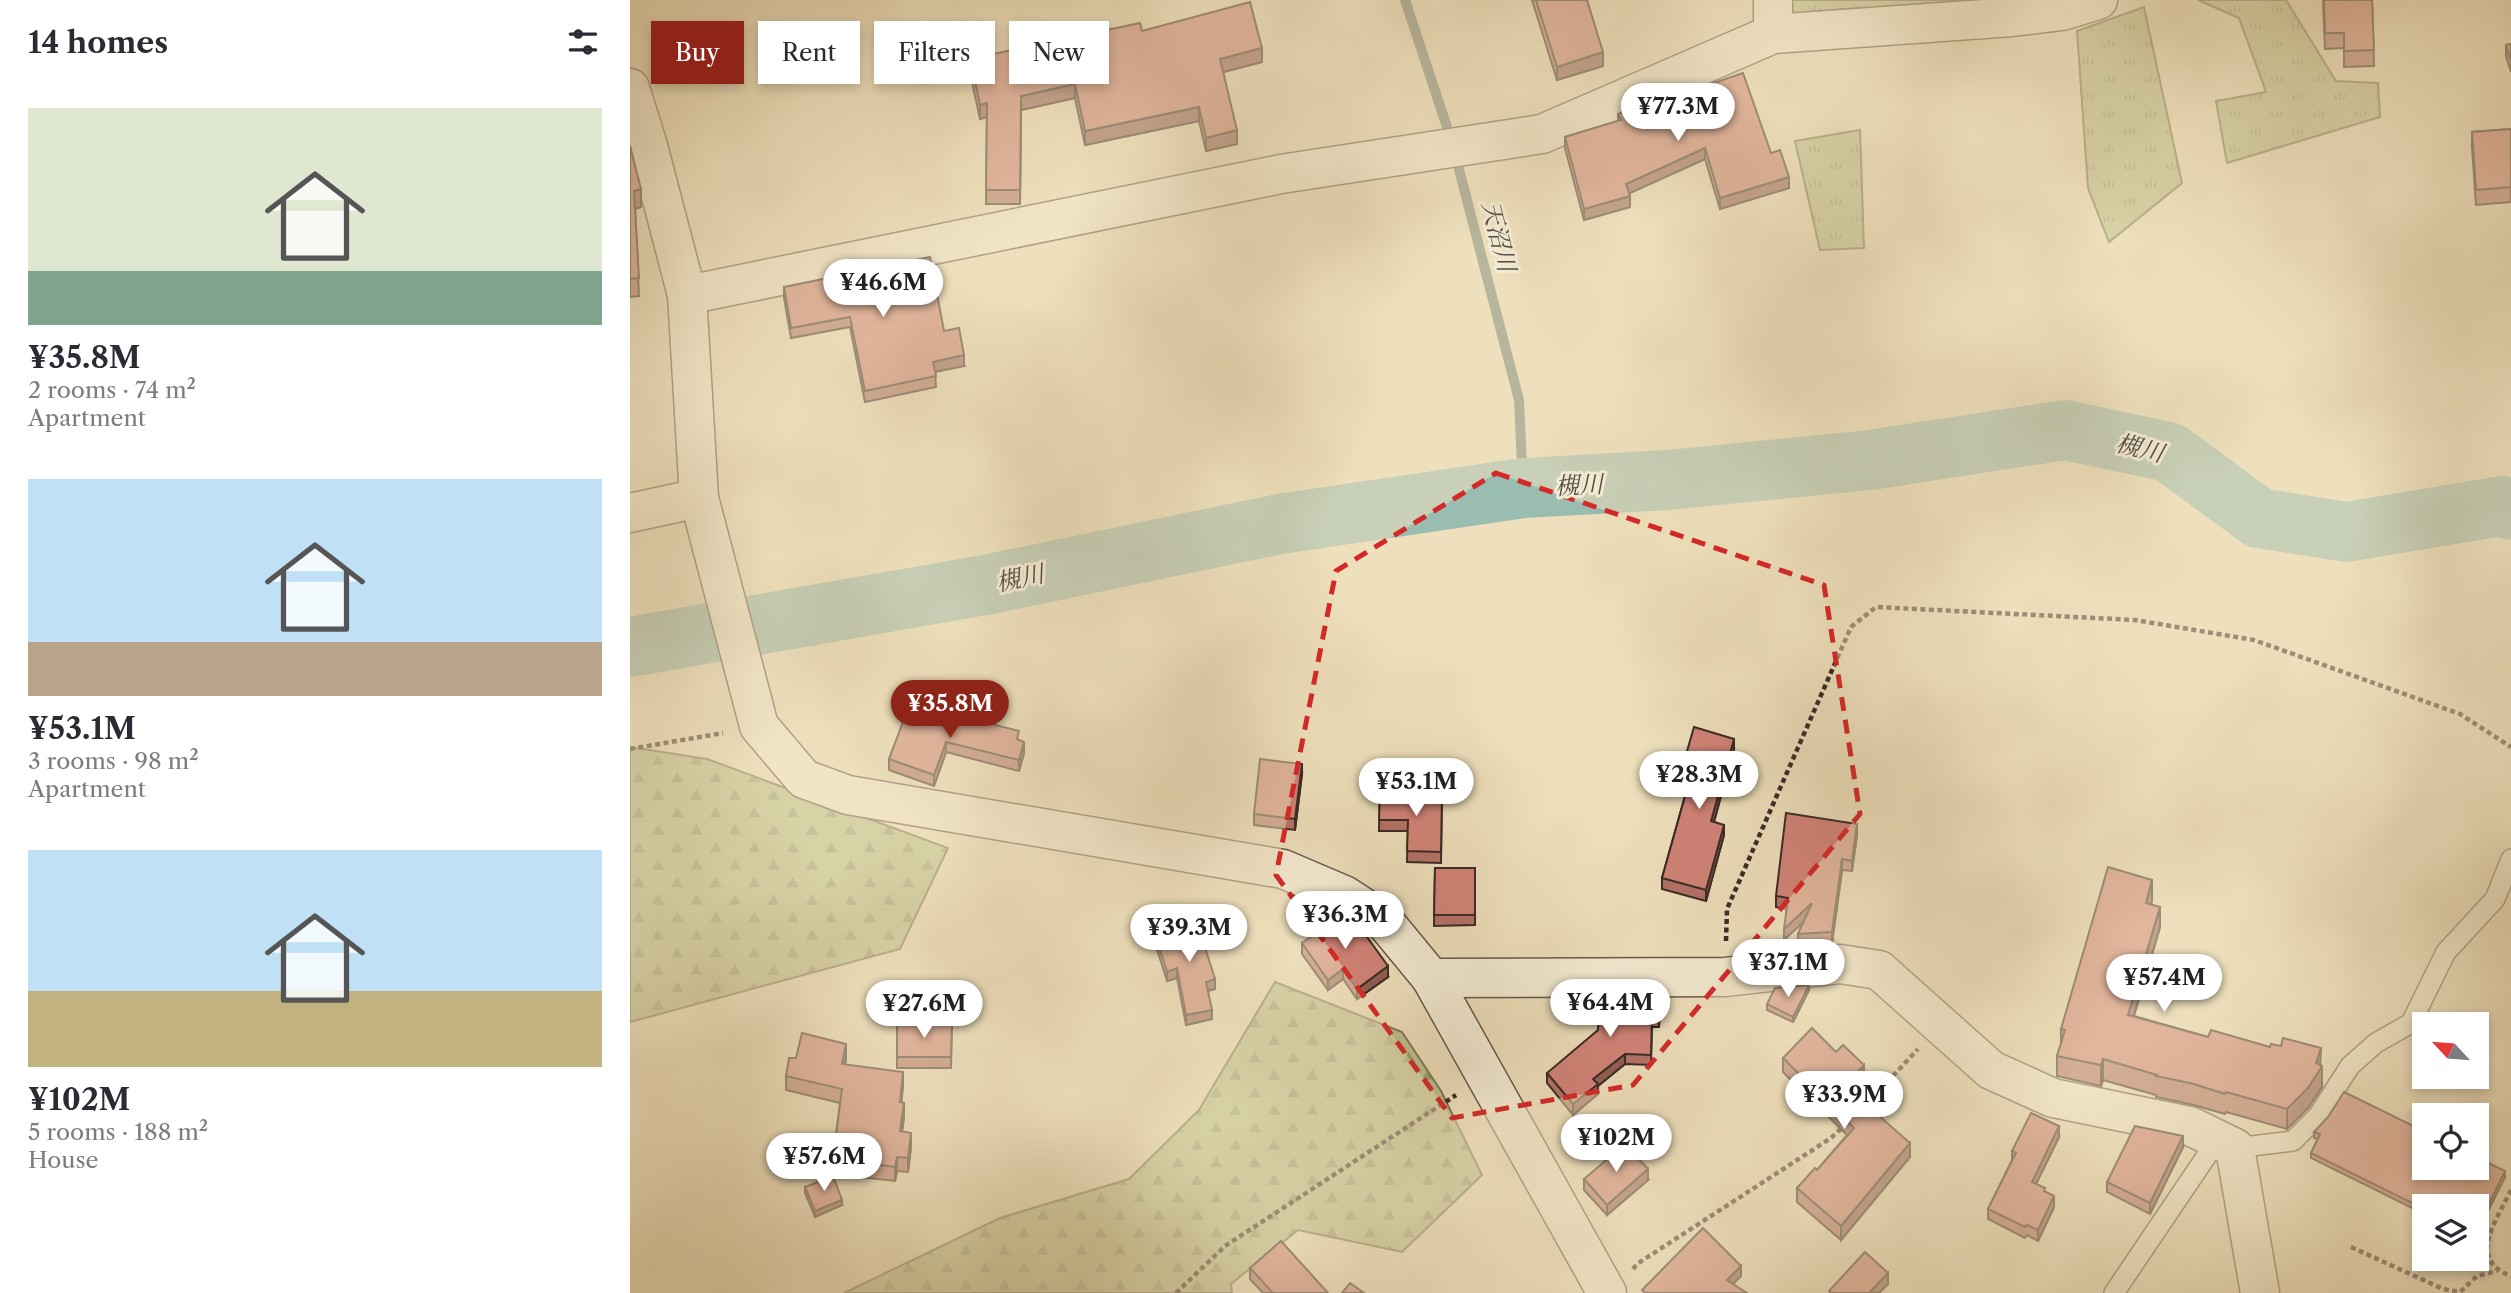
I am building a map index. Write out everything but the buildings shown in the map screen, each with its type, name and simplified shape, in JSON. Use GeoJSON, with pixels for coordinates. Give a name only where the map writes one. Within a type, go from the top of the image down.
{"type":"FeatureCollection","features":[{"type":"Feature","properties":{"kind":"street"},"geometry":{"type":"LineString","coordinates":[[687,295],[1281,174],[1542,134],[1773,17],[2012,17],[2098,0]]}},
{"type":"Feature","properties":{"kind":"street"},"geometry":{"type":"LineString","coordinates":[[630,88],[639,147],[687,295],[702,507],[758,721],[804,779],[848,795],[1283,869],[1344,895],[1384,921],[1431,978],[1486,1076],[1619,1283]]}},
{"type":"Feature","properties":{"kind":"street"},"geometry":{"type":"LineString","coordinates":[[630,513],[702,507]]}},
{"type":"Feature","properties":{"kind":"street"},"geometry":{"type":"LineString","coordinates":[[1431,978],[1725,977],[1840,964],[1879,970],[1991,1070],[2053,1098],[2190,1126],[2227,1143],[2260,1293]]}},
{"type":"Feature","properties":{"kind":"lane"},"geometry":{"type":"LineString","coordinates":[[2114,1293],[2227,1143],[2292,1141],[2318,1116],[2350,1066],[2376,1043],[2411,1023],[2446,952],[2495,899],[2511,859]]}},
{"type":"Feature","properties":{"kind":"path"},"geometry":{"type":"LineString","coordinates":[[1725,977],[1727,909],[1851,627],[1876,607],[2135,620],[2254,640],[2460,714],[2511,747]]}},
{"type":"Feature","properties":{"kind":"path"},"geometry":{"type":"LineString","coordinates":[[630,750],[758,721]]}},
{"type":"Feature","properties":{"kind":"path"},"geometry":{"type":"LineString","coordinates":[[1860,1111],[1940,1025]]}},
{"type":"Feature","properties":{"kind":"path"},"geometry":{"type":"LineString","coordinates":[[1176,1293],[1225,1246],[1486,1076]]}},
{"type":"Feature","properties":{"kind":"path"},"geometry":{"type":"LineString","coordinates":[[1619,1283],[1637,1264],[1830,1138],[1850,1120]]}},
{"type":"Feature","properties":{"kind":"path"},"geometry":{"type":"LineString","coordinates":[[2511,1190],[2487,1241],[2487,1259],[2497,1271],[2511,1276]]}},
{"type":"Feature","properties":{"kind":"path"},"geometry":{"type":"LineString","coordinates":[[2351,1247],[2443,1289],[2460,1293],[2477,1276],[2497,1271]]}},
{"type":"Feature","properties":{"kind":"highlighted area"},"geometry":{"type":"Polygon","coordinates":[[[1496,473],[1824,585],[1860,814],[1633,1085],[1452,1118],[1276,875],[1336,571],[1496,473]]]}},
{"type":"Feature","properties":{"kind":"green space"},"geometry":{"type":"Polygon","coordinates":[[[1780,0],[2025,0],[1995,5],[1843,9],[1793,17],[1780,0]]]}},
{"type":"Feature","properties":{"kind":"green space"},"geometry":{"type":"Polygon","coordinates":[[[2198,0],[2286,0],[2336,81],[2378,83],[2380,117],[2227,163],[2216,101],[2266,92],[2239,18],[2198,0]]]}},
{"type":"Feature","properties":{"kind":"green space"},"geometry":{"type":"Polygon","coordinates":[[[2144,7],[2182,183],[2109,242],[2088,188],[2077,31],[2144,7]]]}},
{"type":"Feature","properties":{"kind":"green space"},"geometry":{"type":"Polygon","coordinates":[[[1860,130],[1864,248],[1820,250],[1795,141],[1860,130]]]}},
{"type":"Feature","properties":{"kind":"green space"},"geometry":{"type":"Polygon","coordinates":[[[630,747],[707,759],[948,848],[900,949],[630,1022],[630,747]]]}},
{"type":"Feature","properties":{"kind":"green space"},"geometry":{"type":"Polygon","coordinates":[[[1275,982],[1402,1032],[1441,1091],[1482,1175],[1402,1252],[1298,1230],[1231,1284],[1232,1293],[844,1293],[1000,1218],[1129,1179],[1199,1110],[1275,982]]]}},
{"type":"Feature","properties":{"kind":"waterway","name":"天沼川"},"geometry":{"type":"LineString","coordinates":[[1405,0],[1451,139]]}},
{"type":"Feature","properties":{"kind":"waterway","name":"天沼川"},"geometry":{"type":"LineString","coordinates":[[1455,154],[1519,400],[1523,488]]}},
{"type":"Feature","properties":{"kind":"waterway","name":"槻川"},"geometry":{"type":"LineString","coordinates":[[630,647],[985,585],[1280,524],[1523,488],[1668,480],[1870,460],[2065,430],[2169,452],[2259,518],[2346,532],[2502,506],[2511,510]]}}]}
